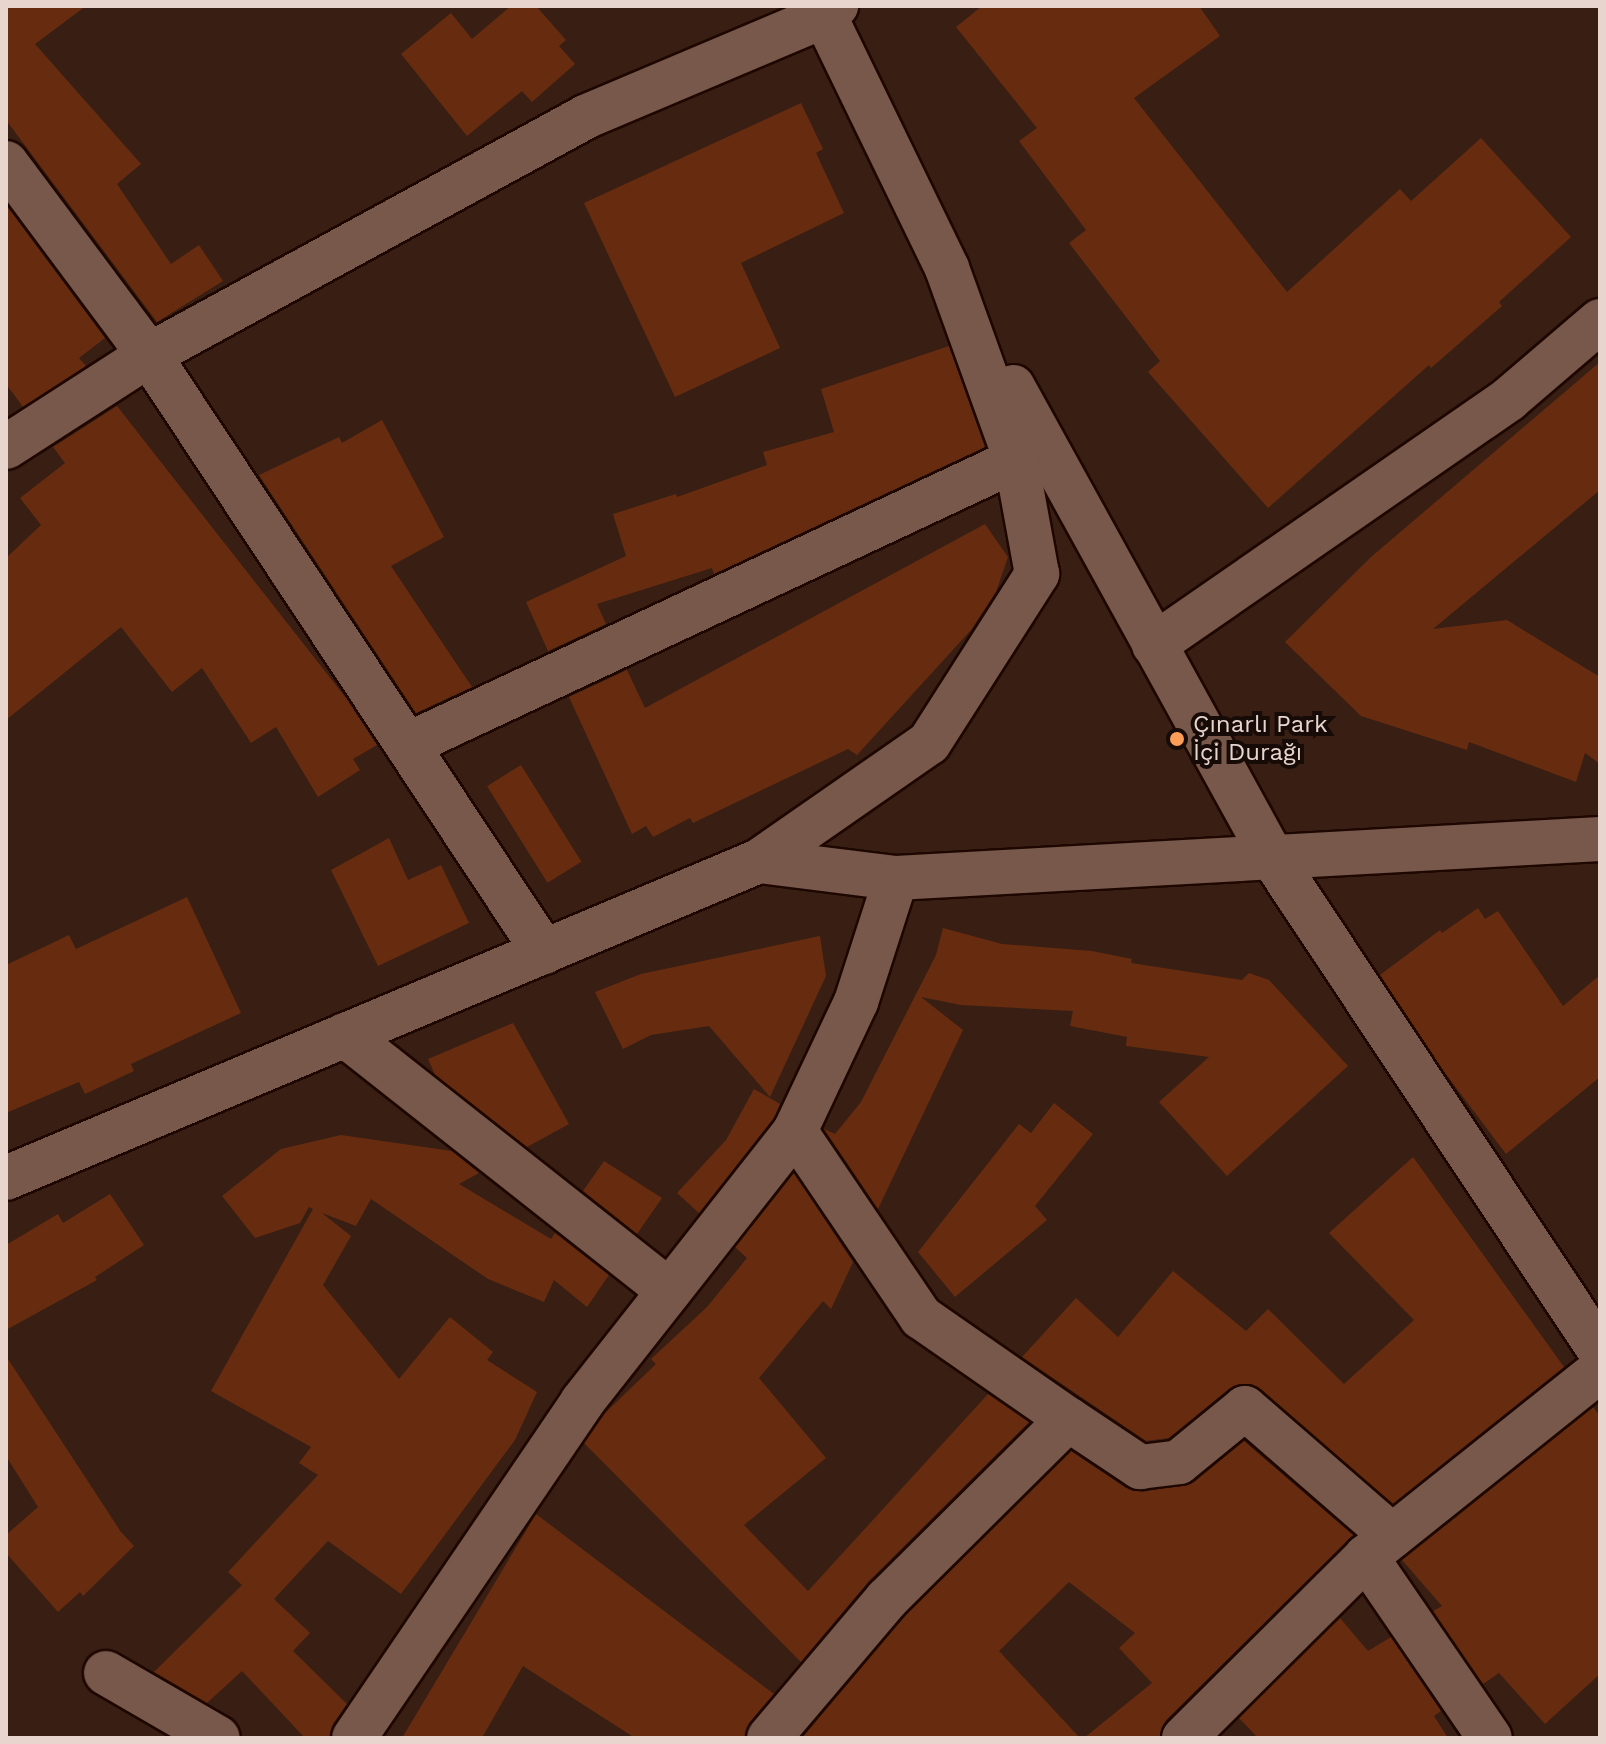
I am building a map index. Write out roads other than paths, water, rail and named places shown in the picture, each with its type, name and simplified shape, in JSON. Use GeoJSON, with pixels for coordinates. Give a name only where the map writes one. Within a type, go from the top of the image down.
{"type":"FeatureCollection","features":[{"type":"Feature","properties":{"kind":"street"},"geometry":{"type":"LineString","coordinates":[[6,447],[149,355],[585,117],[827,9],[947,268],[1272,857],[1600,1351]]}},
{"type":"Feature","properties":{"kind":"street"},"geometry":{"type":"LineString","coordinates":[[6,163],[149,355],[544,952]]}},
{"type":"Feature","properties":{"kind":"street"},"geometry":{"type":"LineString","coordinates":[[6,1178],[759,861],[929,743],[1037,574],[1016,460],[947,268]]}},
{"type":"Feature","properties":{"kind":"street"},"geometry":{"type":"LineString","coordinates":[[1154,645],[1509,399],[1600,321]]}},
{"type":"Feature","properties":{"kind":"street"},"geometry":{"type":"LineString","coordinates":[[407,745],[1016,460]]}},
{"type":"Feature","properties":{"kind":"street"},"geometry":{"type":"LineString","coordinates":[[759,861],[896,878],[1600,839]]}},
{"type":"Feature","properties":{"kind":"street"},"geometry":{"type":"LineString","coordinates":[[354,1738],[582,1402],[795,1131],[856,1002],[896,878]]}},
{"type":"Feature","properties":{"kind":"street"},"geometry":{"type":"LineString","coordinates":[[345,1035],[669,1291]]}},
{"type":"Feature","properties":{"kind":"street"},"geometry":{"type":"LineString","coordinates":[[795,1131],[921,1317],[1140,1467],[1179,1462],[1245,1408],[1379,1546],[1490,1738]]}},
{"type":"Feature","properties":{"kind":"street"},"geometry":{"type":"LineString","coordinates":[[1184,1738],[1379,1546],[1600,1370]]}},
{"type":"Feature","properties":{"kind":"street"},"geometry":{"type":"LineString","coordinates":[[769,1738],[887,1599],[1068,1419]]}},
{"type":"Feature","properties":{"kind":"street"},"geometry":{"type":"LineString","coordinates":[[106,1673],[218,1738]]}},
{"type":"Feature","properties":{"kind":"place","name":"Çınarlı Park İçi Durağı"},"geometry":{"type":"Point","coordinates":[1177,739]}}]}
